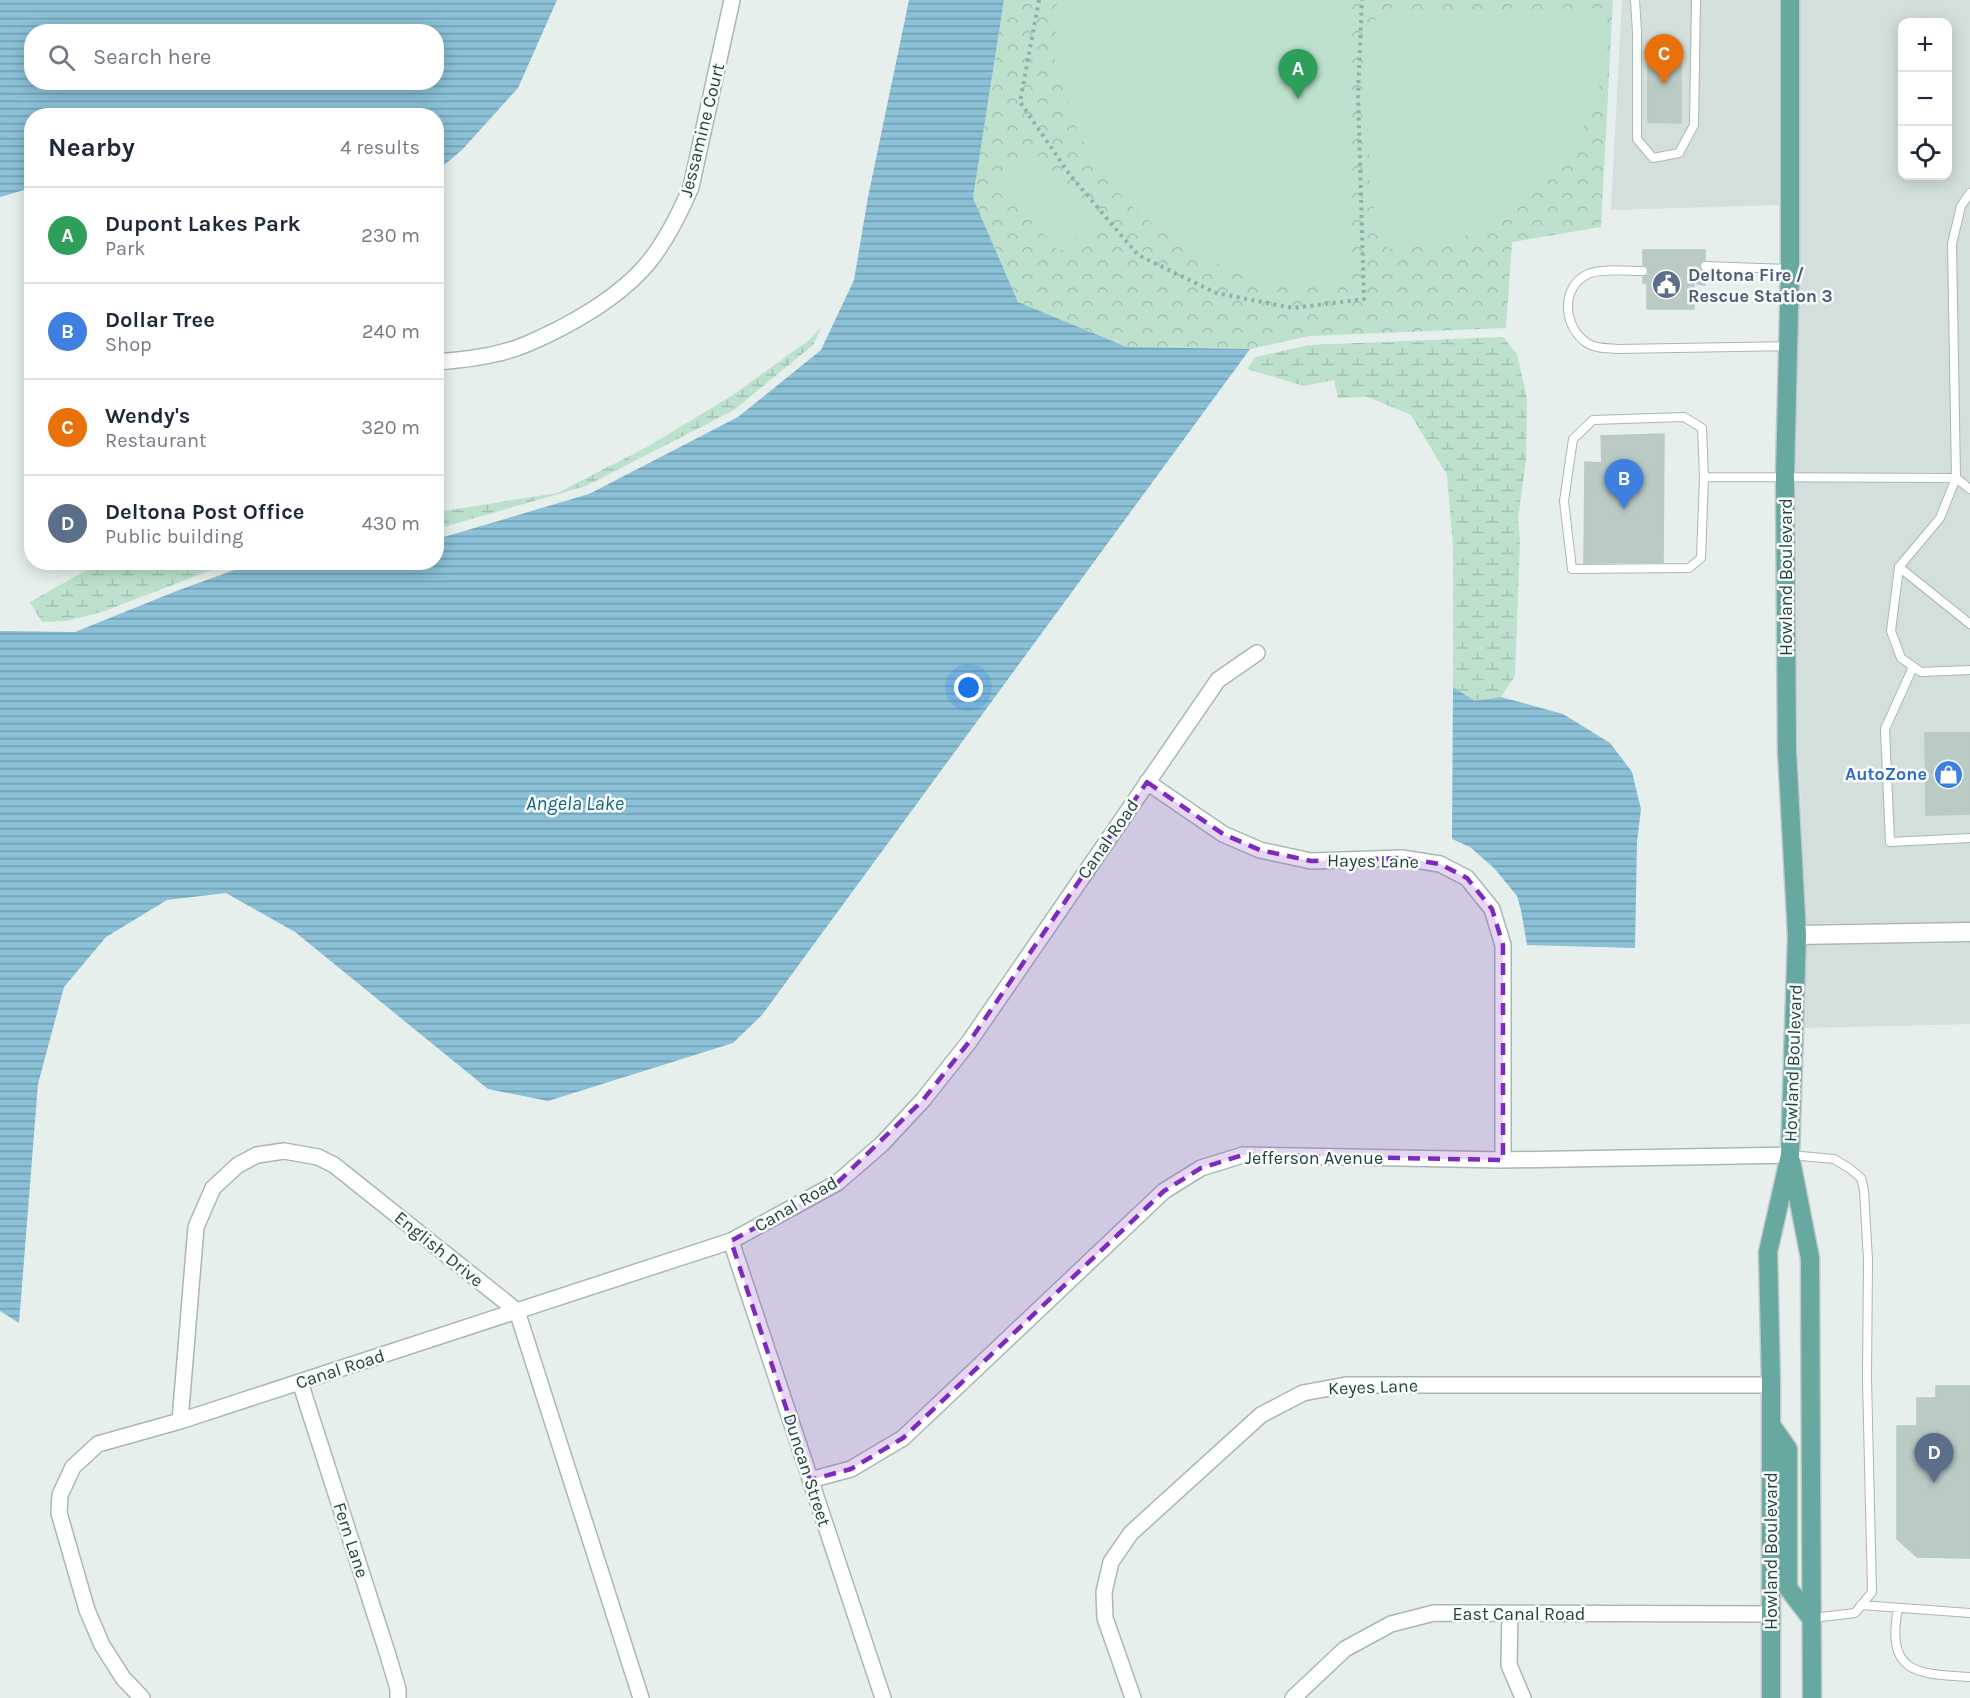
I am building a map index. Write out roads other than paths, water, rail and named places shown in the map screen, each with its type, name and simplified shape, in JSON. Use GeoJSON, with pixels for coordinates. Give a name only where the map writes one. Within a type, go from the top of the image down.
{"type":"FeatureCollection","features":[{"type":"Feature","properties":{"kind":"main road","name":"Howland Boulevard"},"geometry":{"type":"LineString","coordinates":[[1771,1698],[1771,1385],[1768,1252],[1790,1155],[1797,935],[1787,751],[1785,476],[1790,268],[1790,0]]}},
{"type":"Feature","properties":{"kind":"main road","name":"Howland Boulevard"},"geometry":{"type":"LineString","coordinates":[[1790,1155],[1810,1258],[1812,1698]]}},
{"type":"Feature","properties":{"kind":"main road"},"geometry":{"type":"LineString","coordinates":[[1771,1425],[1788,1449],[1788,1588],[1811,1618]]}},
{"type":"Feature","properties":{"kind":"street","name":"Jessamine Court"},"geometry":{"type":"LineString","coordinates":[[444,361],[465,360],[525,345],[603,305],[648,263],[681,212],[691,187],[732,0]]}},
{"type":"Feature","properties":{"kind":"street","name":"Canal Road"},"geometry":{"type":"LineString","coordinates":[[180,1421],[731,1241],[837,1183],[882,1144],[923,1100],[969,1042],[1218,680],[1257,653]]}},
{"type":"Feature","properties":{"kind":"street","name":"Hayes Lane"},"geometry":{"type":"LineString","coordinates":[[1147,782],[1223,834],[1260,850],[1311,861],[1402,858],[1440,864],[1467,878],[1492,909],[1503,945],[1503,1160]]}},
{"type":"Feature","properties":{"kind":"street"},"geometry":{"type":"LineString","coordinates":[[1797,935],[1970,932]]}},
{"type":"Feature","properties":{"kind":"street","name":"English Drive"},"geometry":{"type":"LineString","coordinates":[[180,1421],[196,1227],[213,1188],[238,1165],[257,1155],[284,1151],[318,1157],[334,1165],[517,1311]]}},
{"type":"Feature","properties":{"kind":"street","name":"Jefferson Avenue"},"geometry":{"type":"LineString","coordinates":[[810,1480],[851,1469],[903,1438],[1164,1191],[1201,1168],[1243,1155],[1503,1160],[1790,1155]]}},
{"type":"Feature","properties":{"kind":"street","name":"Duncan Street"},"geometry":{"type":"LineString","coordinates":[[731,1241],[883,1698]]}},
{"type":"Feature","properties":{"kind":"street"},"geometry":{"type":"LineString","coordinates":[[517,1311],[641,1698]]}},
{"type":"Feature","properties":{"kind":"street","name":"Fern Lane"},"geometry":{"type":"LineString","coordinates":[[300,1382],[398,1689],[398,1698]]}},
{"type":"Feature","properties":{"kind":"street","name":"Keyes Lane"},"geometry":{"type":"LineString","coordinates":[[1133,1698],[1105,1618],[1104,1592],[1112,1562],[1131,1533],[1261,1415],[1303,1393],[1346,1385],[1771,1385]]}},
{"type":"Feature","properties":{"kind":"street"},"geometry":{"type":"LineString","coordinates":[[142,1698],[118,1670],[102,1645],[87,1610],[59,1513],[60,1495],[73,1467],[98,1444],[180,1421]]}},
{"type":"Feature","properties":{"kind":"street","name":"East Canal Road"},"geometry":{"type":"LineString","coordinates":[[1293,1698],[1345,1649],[1391,1624],[1434,1613],[1772,1614]]}},
{"type":"Feature","properties":{"kind":"street"},"geometry":{"type":"LineString","coordinates":[[1510,1613],[1509,1665],[1523,1698]]}},
{"type":"Feature","properties":{"kind":"lane"},"geometry":{"type":"LineString","coordinates":[[1635,0],[1637,139],[1653,158],[1679,153],[1694,125],[1696,0]]}},
{"type":"Feature","properties":{"kind":"lane"},"geometry":{"type":"LineString","coordinates":[[1970,193],[1962,206],[1952,244],[1956,478],[1940,518],[1899,567],[1891,631],[1901,658],[1921,672],[1970,670]]}},
{"type":"Feature","properties":{"kind":"lane"},"geometry":{"type":"LineString","coordinates":[[1705,266],[1790,268]]}},
{"type":"Feature","properties":{"kind":"lane"},"geometry":{"type":"LineString","coordinates":[[1643,271],[1599,271],[1588,274],[1576,282],[1569,295],[1568,310],[1574,329],[1586,342],[1599,348],[1618,349],[1788,346]]}},
{"type":"Feature","properties":{"kind":"lane"},"geometry":{"type":"LineString","coordinates":[[1684,417],[1702,428],[1704,477],[1701,558],[1689,568],[1572,569],[1564,501],[1573,439],[1593,420],[1684,417]]}},
{"type":"Feature","properties":{"kind":"lane"},"geometry":{"type":"LineString","coordinates":[[1704,477],[1956,478],[1970,489]]}},
{"type":"Feature","properties":{"kind":"lane"},"geometry":{"type":"LineString","coordinates":[[1899,567],[1970,624]]}},
{"type":"Feature","properties":{"kind":"lane"},"geometry":{"type":"LineString","coordinates":[[1913,667],[1885,729],[1890,842],[1970,838]]}},
{"type":"Feature","properties":{"kind":"lane"},"geometry":{"type":"LineString","coordinates":[[1790,1155],[1834,1159],[1861,1178],[1864,1190],[1868,1260],[1867,1379],[1872,1592],[1855,1613],[1811,1618]]}},
{"type":"Feature","properties":{"kind":"lane"},"geometry":{"type":"LineString","coordinates":[[1861,1605],[1970,1612]]}},
{"type":"Feature","properties":{"kind":"lane"},"geometry":{"type":"LineString","coordinates":[[1898,1608],[1894,1636],[1899,1657],[1913,1669],[1940,1676],[1970,1677]]}},
{"type":"Feature","properties":{"kind":"water"},"geometry":{"type":"Polygon","coordinates":[[[0,0],[557,0],[518,88],[462,150],[444,165],[444,108],[24,108],[24,190],[0,197],[0,0]]]}},
{"type":"Feature","properties":{"kind":"water","name":"Angela Lake"},"geometry":{"type":"Polygon","coordinates":[[[909,0],[1004,0],[973,198],[1018,302],[1127,347],[1250,349],[762,1015],[733,1043],[548,1101],[488,1089],[295,932],[226,893],[167,900],[106,937],[64,987],[38,1084],[19,1323],[0,1311],[0,631],[75,632],[234,570],[444,570],[444,537],[589,494],[738,417],[821,350],[854,280],[868,197],[909,0]]]}},
{"type":"Feature","properties":{"kind":"water"},"geometry":{"type":"Polygon","coordinates":[[[1453,687],[1475,701],[1501,697],[1563,714],[1610,743],[1632,772],[1641,809],[1637,842],[1635,948],[1527,945],[1517,896],[1495,869],[1470,847],[1452,839],[1453,687]]]}},
{"type":"Feature","properties":{"kind":"place","name":"Wendy's"},"geometry":{"type":"Point","coordinates":[1664,84]}},
{"type":"Feature","properties":{"kind":"place","name":"Dupont Lakes Park"},"geometry":{"type":"Point","coordinates":[1298,99]}},
{"type":"Feature","properties":{"kind":"place","name":"Deltona Fire / Rescue Station 3"},"geometry":{"type":"Point","coordinates":[1667,285]}},
{"type":"Feature","properties":{"kind":"place","name":"Dollar Tree"},"geometry":{"type":"Point","coordinates":[1624,509]}},
{"type":"Feature","properties":{"kind":"place","name":"AutoZone"},"geometry":{"type":"Point","coordinates":[1948,774]}},
{"type":"Feature","properties":{"kind":"place","name":"Deltona Post Office"},"geometry":{"type":"Point","coordinates":[1934,1483]}}]}
